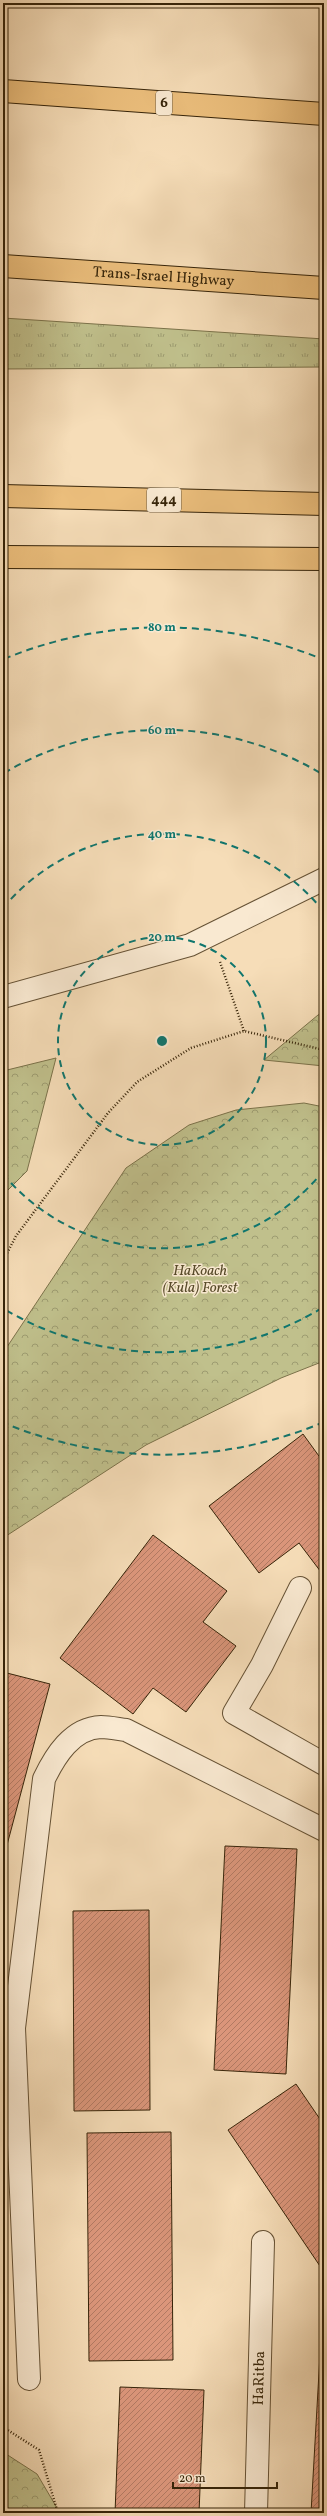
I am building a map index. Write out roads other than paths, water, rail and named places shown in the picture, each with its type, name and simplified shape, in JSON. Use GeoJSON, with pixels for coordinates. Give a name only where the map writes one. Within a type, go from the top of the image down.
{"type":"FeatureCollection","features":[{"type":"Feature","properties":{"kind":"main road","name":"6"},"geometry":{"type":"LineString","coordinates":[[3,91],[324,114]]}},
{"type":"Feature","properties":{"kind":"main road","name":"Trans-Israel Highway"},"geometry":{"type":"LineString","coordinates":[[3,266],[324,288]]}},
{"type":"Feature","properties":{"kind":"main road","name":"444"},"geometry":{"type":"LineString","coordinates":[[3,496],[324,504]]}},
{"type":"Feature","properties":{"kind":"main road"},"geometry":{"type":"LineString","coordinates":[[3,557],[324,559]]}},
{"type":"Feature","properties":{"kind":"street"},"geometry":{"type":"LineString","coordinates":[[3,997],[190,945],[324,879]]}},
{"type":"Feature","properties":{"kind":"street"},"geometry":{"type":"LineString","coordinates":[[300,1588],[262,1665],[234,1713],[324,1764]]}},
{"type":"Feature","properties":{"kind":"street"},"geometry":{"type":"LineString","coordinates":[[29,2379],[14,2028],[44,1779],[57,1753],[78,1734],[100,1727],[126,1730],[324,1830]]}},
{"type":"Feature","properties":{"kind":"street","name":"HaRitba"},"geometry":{"type":"LineString","coordinates":[[256,2513],[263,2242]]}},
{"type":"Feature","properties":{"kind":"park label","name":"HaKoach (Kula) Forest"},"geometry":{"type":"Point","coordinates":[200,1280]}}]}
